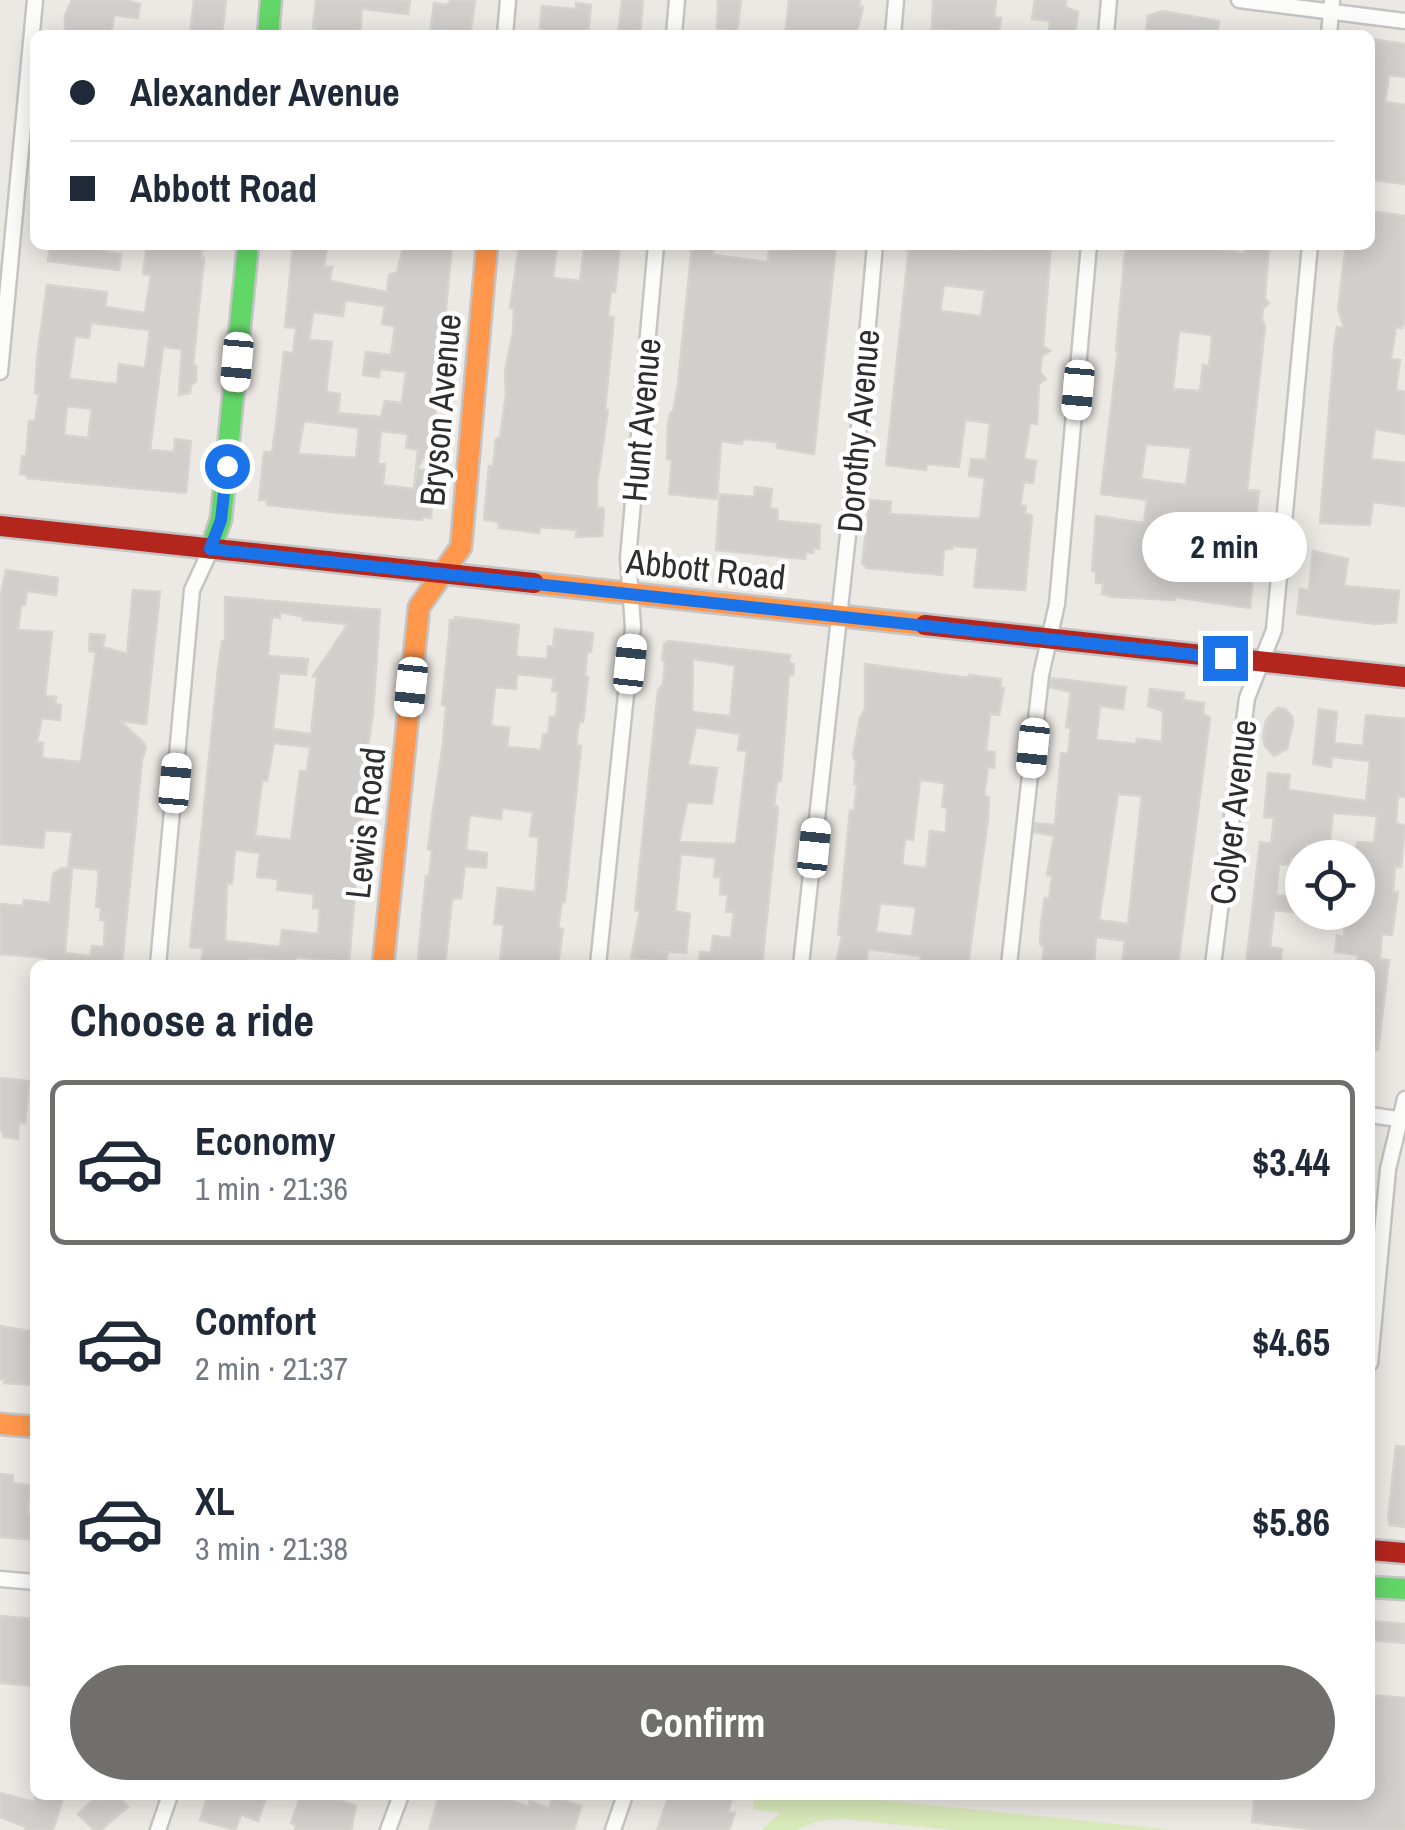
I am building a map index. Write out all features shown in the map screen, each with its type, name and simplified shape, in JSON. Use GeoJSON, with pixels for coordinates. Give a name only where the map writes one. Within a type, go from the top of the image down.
{"type":"FeatureCollection","features":[{"type":"Feature","properties":{"kind":"street"},"geometry":{"type":"LineString","coordinates":[[32,30],[35,0]]}},
{"type":"Feature","properties":{"kind":"street"},"geometry":{"type":"LineString","coordinates":[[268,30],[271,0]]}},
{"type":"Feature","properties":{"kind":"street"},"geometry":{"type":"LineString","coordinates":[[505,30],[508,0]]}},
{"type":"Feature","properties":{"kind":"street"},"geometry":{"type":"LineString","coordinates":[[674,30],[677,0]]}},
{"type":"Feature","properties":{"kind":"street"},"geometry":{"type":"LineString","coordinates":[[893,30],[896,0]]}},
{"type":"Feature","properties":{"kind":"street"},"geometry":{"type":"LineString","coordinates":[[1106,30],[1109,0]]}},
{"type":"Feature","properties":{"kind":"street"},"geometry":{"type":"LineString","coordinates":[[1239,0],[1331,6],[1405,21]]}},
{"type":"Feature","properties":{"kind":"street"},"geometry":{"type":"LineString","coordinates":[[0,372],[30,53]]}},
{"type":"Feature","properties":{"kind":"street"},"geometry":{"type":"LineString","coordinates":[[158,960],[192,590],[221,520],[248,250]]}},
{"type":"Feature","properties":{"kind":"street","name":"Bryson Avenue"},"geometry":{"type":"LineString","coordinates":[[440,574],[460,547],[487,250]]}},
{"type":"Feature","properties":{"kind":"street","name":"Hunt Avenue"},"geometry":{"type":"LineString","coordinates":[[599,960],[633,627],[628,558],[656,250]]}},
{"type":"Feature","properties":{"kind":"street","name":"Dorothy Avenue"},"geometry":{"type":"LineString","coordinates":[[802,960],[840,616],[875,250]]}},
{"type":"Feature","properties":{"kind":"street"},"geometry":{"type":"LineString","coordinates":[[1010,960],[1041,676],[1058,604],[1089,250]]}},
{"type":"Feature","properties":{"kind":"street","name":"Colyer Avenue"},"geometry":{"type":"LineString","coordinates":[[1214,960],[1247,698],[1274,630],[1310,250]]}},
{"type":"Feature","properties":{"kind":"street","name":"Abbott Road"},"geometry":{"type":"LineString","coordinates":[[0,526],[1405,677]]}},
{"type":"Feature","properties":{"kind":"street","name":"Lewis Road"},"geometry":{"type":"LineString","coordinates":[[384,960],[419,608],[440,574]]}},
{"type":"Feature","properties":{"kind":"street"},"geometry":{"type":"LineString","coordinates":[[1375,1309],[1388,1169],[1404,1119],[1405,1099]]}},
{"type":"Feature","properties":{"kind":"street"},"geometry":{"type":"LineString","coordinates":[[1375,1116],[1404,1119]]}},
{"type":"Feature","properties":{"kind":"street"},"geometry":{"type":"LineString","coordinates":[[0,1424],[30,1427]]}},
{"type":"Feature","properties":{"kind":"street"},"geometry":{"type":"LineString","coordinates":[[1375,1551],[1405,1554]]}},
{"type":"Feature","properties":{"kind":"street"},"geometry":{"type":"LineString","coordinates":[[0,1579],[30,1582]]}},
{"type":"Feature","properties":{"kind":"street"},"geometry":{"type":"LineString","coordinates":[[1375,1586],[1405,1589]]}},
{"type":"Feature","properties":{"kind":"street"},"geometry":{"type":"LineString","coordinates":[[159,1829],[168,1800]]}},
{"type":"Feature","properties":{"kind":"street"},"geometry":{"type":"LineString","coordinates":[[388,1830],[399,1800]]}},
{"type":"Feature","properties":{"kind":"street"},"geometry":{"type":"LineString","coordinates":[[614,1830],[623,1800]]}},
{"type":"Feature","properties":{"kind":"green space"},"geometry":{"type":"Polygon","coordinates":[[[754,1800],[882,1800],[1173,1830],[952,1830],[843,1819],[817,1821],[796,1830],[762,1830],[780,1813],[753,1809],[754,1800]]]}},
{"type":"Feature","properties":{"kind":"building"},"geometry":{"type":"Polygon","coordinates":[[[72,0],[126,0],[140,4],[138,18],[114,15],[112,30],[65,30],[65,15],[72,0]]]}},
{"type":"Feature","properties":{"kind":"building"},"geometry":{"type":"Polygon","coordinates":[[[194,0],[226,0],[223,30],[191,30],[194,0]]]}},
{"type":"Feature","properties":{"kind":"building"},"geometry":{"type":"Polygon","coordinates":[[[316,0],[410,1],[408,14],[362,9],[360,30],[313,28],[316,0]]]}},
{"type":"Feature","properties":{"kind":"building"},"geometry":{"type":"Polygon","coordinates":[[[452,0],[475,1],[471,30],[431,30],[434,3],[446,5],[452,0]]]}},
{"type":"Feature","properties":{"kind":"building"},"geometry":{"type":"Polygon","coordinates":[[[622,0],[643,0],[640,30],[619,30],[622,0]]]}},
{"type":"Feature","properties":{"kind":"building"},"geometry":{"type":"Polygon","coordinates":[[[718,0],[741,0],[737,30],[717,29],[718,0]]]}},
{"type":"Feature","properties":{"kind":"building"},"geometry":{"type":"Polygon","coordinates":[[[789,0],[860,0],[859,6],[863,7],[857,30],[786,30],[789,0]]]}},
{"type":"Feature","properties":{"kind":"building"},"geometry":{"type":"Polygon","coordinates":[[[933,0],[996,0],[994,18],[1001,18],[1000,30],[932,29],[933,0]]]}},
{"type":"Feature","properties":{"kind":"building"},"geometry":{"type":"Polygon","coordinates":[[[1035,0],[1066,0],[1065,7],[1078,12],[1076,30],[1049,30],[1050,21],[1032,19],[1035,0]]]}},
{"type":"Feature","properties":{"kind":"building"},"geometry":{"type":"Polygon","coordinates":[[[576,3],[591,5],[588,30],[540,27],[542,6],[576,9],[576,3]]]}},
{"type":"Feature","properties":{"kind":"building"},"geometry":{"type":"Polygon","coordinates":[[[1162,11],[1219,21],[1218,30],[1146,30],[1148,16],[1162,11]]]}},
{"type":"Feature","properties":{"kind":"building"},"geometry":{"type":"Polygon","coordinates":[[[1375,40],[1405,44],[1405,77],[1389,75],[1385,102],[1405,105],[1405,184],[1375,181],[1375,40]]]}},
{"type":"Feature","properties":{"kind":"building"},"geometry":{"type":"Polygon","coordinates":[[[1375,212],[1405,216],[1405,322],[1402,328],[1396,327],[1391,359],[1400,360],[1396,390],[1405,392],[1405,434],[1375,429],[1371,459],[1405,463],[1405,506],[1373,502],[1370,525],[1320,523],[1334,349],[1337,327],[1344,328],[1338,309],[1345,250],[1375,250],[1375,212]]]}},
{"type":"Feature","properties":{"kind":"building"},"geometry":{"type":"Polygon","coordinates":[[[49,250],[121,254],[119,270],[48,261],[49,250]]]}},
{"type":"Feature","properties":{"kind":"building"},"geometry":{"type":"Polygon","coordinates":[[[146,250],[202,250],[193,365],[196,381],[190,393],[179,395],[182,349],[163,347],[150,450],[174,452],[175,439],[191,441],[186,493],[27,478],[20,474],[22,456],[26,457],[29,421],[35,421],[39,394],[35,393],[37,358],[47,285],[107,292],[105,307],[145,313],[151,275],[143,274],[146,250]],[[91,323],[89,338],[75,336],[69,379],[117,384],[119,364],[145,368],[150,330],[91,323]],[[67,406],[64,435],[88,438],[92,409],[67,406]]]}},
{"type":"Feature","properties":{"kind":"building"},"geometry":{"type":"Polygon","coordinates":[[[293,250],[326,250],[324,267],[332,267],[330,281],[387,292],[389,275],[397,272],[403,250],[452,250],[444,330],[441,329],[438,352],[441,362],[434,425],[438,425],[437,435],[417,469],[435,471],[431,518],[341,513],[267,505],[267,500],[259,500],[264,452],[272,452],[284,352],[293,353],[296,328],[285,327],[293,250]],[[345,300],[343,316],[313,312],[309,340],[332,342],[326,392],[340,394],[338,413],[381,417],[385,401],[402,403],[406,372],[380,369],[379,377],[363,375],[366,352],[391,355],[395,326],[382,324],[385,306],[345,300]],[[304,421],[298,454],[356,458],[359,428],[304,421]],[[381,431],[378,464],[385,464],[383,485],[414,489],[418,450],[406,448],[408,434],[381,431]]]}},
{"type":"Feature","properties":{"kind":"building"},"geometry":{"type":"Polygon","coordinates":[[[518,250],[556,250],[553,278],[580,281],[584,250],[619,250],[608,316],[614,317],[608,410],[597,483],[597,508],[604,512],[602,536],[576,537],[577,530],[540,527],[539,533],[499,528],[499,522],[484,520],[489,466],[493,467],[496,439],[500,438],[506,395],[505,370],[513,333],[514,308],[510,308],[518,250]]]}},
{"type":"Feature","properties":{"kind":"building"},"geometry":{"type":"Polygon","coordinates":[[[691,250],[714,250],[713,255],[768,262],[769,250],[835,250],[814,454],[777,448],[777,442],[721,441],[717,499],[669,494],[672,460],[667,459],[668,423],[678,384],[691,250]]]}},
{"type":"Feature","properties":{"kind":"building"},"geometry":{"type":"Polygon","coordinates":[[[909,250],[1051,250],[1043,346],[1050,351],[1042,356],[1040,372],[1046,379],[1039,384],[1037,424],[1030,423],[1024,459],[1036,461],[1033,483],[1024,482],[1020,506],[1026,506],[1025,513],[1032,516],[1025,590],[974,587],[978,548],[944,549],[942,575],[867,568],[862,563],[870,500],[891,502],[890,514],[980,519],[985,478],[969,476],[971,459],[986,460],[990,423],[965,420],[959,467],[927,464],[926,470],[886,465],[909,250]],[[944,285],[940,311],[981,316],[985,290],[944,285]]]}},
{"type":"Feature","properties":{"kind":"building"},"geometry":{"type":"Polygon","coordinates":[[[1126,250],[1227,250],[1244,254],[1245,250],[1269,250],[1265,299],[1269,303],[1263,308],[1265,327],[1247,490],[1259,491],[1254,532],[1261,532],[1261,544],[1256,544],[1250,608],[1175,597],[1113,597],[1102,594],[1103,583],[1096,583],[1096,572],[1092,571],[1096,516],[1144,523],[1147,500],[1101,494],[1126,250]],[[1179,331],[1173,389],[1200,391],[1203,365],[1209,366],[1212,335],[1179,331]],[[1146,444],[1141,479],[1186,485],[1191,448],[1146,444]]]}},
{"type":"Feature","properties":{"kind":"building"},"geometry":{"type":"Polygon","coordinates":[[[755,487],[772,489],[770,508],[777,509],[778,521],[820,525],[819,549],[806,552],[805,559],[716,550],[720,494],[754,497],[755,487]]]}},
{"type":"Feature","properties":{"kind":"building"},"geometry":{"type":"Polygon","coordinates":[[[1313,551],[1348,559],[1344,586],[1399,591],[1396,622],[1376,624],[1297,614],[1300,589],[1309,590],[1313,551]]]}},
{"type":"Feature","properties":{"kind":"building"},"geometry":{"type":"Polygon","coordinates":[[[6,570],[58,578],[56,595],[27,591],[18,630],[52,632],[45,696],[56,697],[55,704],[61,705],[60,720],[42,718],[37,742],[43,743],[42,758],[81,762],[96,652],[89,651],[90,634],[105,635],[103,647],[127,654],[133,590],[160,592],[146,724],[120,721],[146,749],[122,960],[47,960],[0,954],[0,904],[23,906],[24,900],[50,903],[53,874],[62,868],[72,869],[65,953],[90,956],[92,946],[104,947],[105,920],[100,920],[101,907],[96,907],[99,870],[68,867],[72,832],[45,830],[43,848],[0,844],[0,599],[6,570]]]}},
{"type":"Feature","properties":{"kind":"building"},"geometry":{"type":"Polygon","coordinates":[[[225,597],[380,610],[365,765],[366,797],[354,870],[349,960],[202,960],[203,948],[190,947],[225,597]],[[280,612],[280,618],[272,617],[268,656],[308,659],[306,675],[279,673],[273,729],[311,734],[317,677],[313,676],[348,624],[303,620],[304,617],[280,612]],[[274,743],[267,781],[262,780],[255,836],[291,840],[300,771],[307,771],[310,747],[274,743]],[[235,850],[232,884],[227,883],[225,941],[280,947],[282,930],[318,934],[320,909],[313,908],[314,894],[277,890],[278,879],[257,877],[260,853],[235,850]]]}},
{"type":"Feature","properties":{"kind":"building"},"geometry":{"type":"Polygon","coordinates":[[[455,617],[519,625],[519,657],[547,659],[555,629],[593,633],[591,652],[587,652],[583,722],[579,722],[576,746],[581,746],[565,902],[558,928],[563,929],[559,960],[500,960],[504,925],[494,924],[498,888],[535,892],[539,837],[530,836],[533,812],[502,808],[501,819],[471,815],[469,819],[466,850],[487,853],[486,868],[465,866],[461,898],[452,899],[446,960],[418,957],[443,744],[446,706],[442,705],[450,620],[455,621],[455,617]],[[517,674],[516,689],[495,687],[491,726],[509,728],[507,747],[541,750],[550,717],[556,717],[558,692],[552,691],[554,678],[517,674]]]}},
{"type":"Feature","properties":{"kind":"building"},"geometry":{"type":"Polygon","coordinates":[[[668,641],[790,655],[789,663],[794,664],[793,675],[789,675],[781,781],[777,781],[774,806],[778,810],[763,960],[699,960],[700,952],[711,953],[713,936],[731,938],[734,912],[726,912],[728,895],[720,894],[721,877],[714,877],[716,858],[681,854],[675,911],[690,914],[686,953],[657,951],[668,953],[666,960],[631,958],[640,911],[635,910],[658,690],[663,685],[662,660],[668,641]],[[693,659],[692,712],[730,716],[735,665],[693,659]],[[696,727],[688,765],[717,768],[712,804],[687,802],[679,842],[736,844],[747,751],[738,750],[740,734],[696,727]]]}},
{"type":"Feature","properties":{"kind":"building"},"geometry":{"type":"Polygon","coordinates":[[[865,664],[1001,679],[1000,688],[1004,688],[999,715],[990,714],[986,751],[995,752],[994,768],[988,767],[984,796],[989,797],[988,819],[969,960],[921,960],[921,956],[868,949],[867,960],[837,960],[850,810],[854,811],[857,784],[853,755],[865,708],[865,664]],[[920,780],[913,840],[905,839],[902,865],[926,868],[930,831],[946,833],[947,808],[942,807],[945,783],[920,780]],[[880,903],[876,932],[912,937],[916,907],[880,903]]]}},
{"type":"Feature","properties":{"kind":"building"},"geometry":{"type":"Polygon","coordinates":[[[1051,678],[1126,687],[1123,709],[1100,706],[1096,740],[1136,744],[1137,739],[1162,742],[1163,711],[1148,706],[1150,689],[1184,693],[1183,700],[1204,703],[1203,713],[1210,718],[1179,960],[1123,960],[1125,941],[1096,937],[1094,960],[1042,960],[1041,923],[1045,898],[1049,899],[1052,876],[1047,875],[1054,836],[1034,832],[1035,823],[1055,825],[1061,753],[1068,754],[1071,728],[1066,727],[1071,692],[1050,687],[1051,678]],[[1118,794],[1099,920],[1128,924],[1142,796],[1118,794]]]}},
{"type":"Feature","properties":{"kind":"building"},"geometry":{"type":"Polygon","coordinates":[[[1277,708],[1285,709],[1293,723],[1287,749],[1274,756],[1263,737],[1266,720],[1277,708]]]}},
{"type":"Feature","properties":{"kind":"building"},"geometry":{"type":"Polygon","coordinates":[[[1319,709],[1337,712],[1334,743],[1363,746],[1366,715],[1405,719],[1405,797],[1398,796],[1396,823],[1405,826],[1401,867],[1395,867],[1393,892],[1398,892],[1392,935],[1382,934],[1380,959],[1389,960],[1378,1050],[1375,960],[1358,960],[1358,955],[1335,952],[1337,936],[1344,937],[1345,930],[1375,930],[1377,816],[1333,813],[1330,840],[1285,840],[1285,865],[1279,864],[1276,895],[1285,896],[1285,911],[1274,910],[1270,947],[1282,949],[1281,960],[1247,960],[1260,842],[1271,844],[1274,818],[1264,817],[1268,773],[1290,775],[1288,790],[1366,801],[1370,761],[1332,757],[1331,767],[1313,764],[1319,709]]]}},
{"type":"Feature","properties":{"kind":"building"},"geometry":{"type":"Polygon","coordinates":[[[0,1078],[29,1081],[25,1123],[19,1123],[18,1139],[3,1137],[0,1131],[0,1078]]]}},
{"type":"Feature","properties":{"kind":"building"},"geometry":{"type":"Polygon","coordinates":[[[0,1326],[30,1331],[30,1385],[4,1383],[5,1379],[0,1379],[0,1326]]]}},
{"type":"Feature","properties":{"kind":"building"},"geometry":{"type":"Polygon","coordinates":[[[1396,1446],[1405,1447],[1405,1527],[1390,1525],[1388,1519],[1396,1446]]]}},
{"type":"Feature","properties":{"kind":"building"},"geometry":{"type":"Polygon","coordinates":[[[0,1474],[13,1475],[13,1483],[30,1485],[30,1540],[0,1537],[0,1474]]]}},
{"type":"Feature","properties":{"kind":"building"},"geometry":{"type":"Polygon","coordinates":[[[0,1616],[30,1619],[30,1686],[0,1683],[0,1616]]]}},
{"type":"Feature","properties":{"kind":"building"},"geometry":{"type":"Polygon","coordinates":[[[1375,1621],[1405,1624],[1405,1643],[1375,1640],[1375,1621]]]}},
{"type":"Feature","properties":{"kind":"building"},"geometry":{"type":"Polygon","coordinates":[[[1375,1695],[1405,1698],[1405,1830],[1319,1830],[1252,1822],[1254,1800],[1375,1800],[1375,1695]]]}},
{"type":"Feature","properties":{"kind":"building"},"geometry":{"type":"Polygon","coordinates":[[[0,1793],[34,1802],[63,1800],[53,1830],[25,1830],[26,1827],[0,1817],[0,1793]]]}},
{"type":"Feature","properties":{"kind":"building"},"geometry":{"type":"Polygon","coordinates":[[[93,1800],[122,1800],[128,1807],[101,1830],[94,1830],[78,1814],[93,1800]]]}},
{"type":"Feature","properties":{"kind":"building"},"geometry":{"type":"Polygon","coordinates":[[[206,1800],[265,1800],[258,1821],[241,1814],[235,1830],[200,1820],[206,1800]]]}},
{"type":"Feature","properties":{"kind":"building"},"geometry":{"type":"Polygon","coordinates":[[[299,1800],[339,1800],[356,1806],[351,1830],[295,1830],[296,1825],[291,1823],[299,1800]]]}},
{"type":"Feature","properties":{"kind":"building"},"geometry":{"type":"Polygon","coordinates":[[[438,1800],[509,1800],[528,1806],[530,1801],[549,1808],[552,1800],[562,1800],[581,1806],[574,1830],[429,1830],[438,1800]]]}},
{"type":"Feature","properties":{"kind":"building"},"geometry":{"type":"Polygon","coordinates":[[[667,1800],[732,1800],[728,1812],[735,1813],[729,1830],[657,1830],[667,1800]]]}},
{"type":"Feature","properties":{"kind":"traffic: fast"},"geometry":{"type":"LineString","coordinates":[[268,30],[271,0]]}},
{"type":"Feature","properties":{"kind":"traffic: fast"},"geometry":{"type":"LineString","coordinates":[[211,549],[221,519],[248,250]]}},
{"type":"Feature","properties":{"kind":"traffic: fast"},"geometry":{"type":"LineString","coordinates":[[1375,1587],[1405,1589]]}},
{"type":"Feature","properties":{"kind":"traffic: slow"},"geometry":{"type":"LineString","coordinates":[[384,960],[419,607],[461,547],[487,250]]}},
{"type":"Feature","properties":{"kind":"traffic: slow"},"geometry":{"type":"LineString","coordinates":[[534,583],[925,625]]}},
{"type":"Feature","properties":{"kind":"traffic: slow"},"geometry":{"type":"LineString","coordinates":[[0,1424],[30,1427]]}},
{"type":"Feature","properties":{"kind":"traffic: jam"},"geometry":{"type":"LineString","coordinates":[[0,526],[534,583]]}},
{"type":"Feature","properties":{"kind":"traffic: jam"},"geometry":{"type":"LineString","coordinates":[[925,625],[1405,677]]}},
{"type":"Feature","properties":{"kind":"traffic: jam"},"geometry":{"type":"LineString","coordinates":[[1375,1550],[1405,1553]]}},
{"type":"Feature","properties":{"kind":"route"},"geometry":{"type":"LineString","coordinates":[[227,466],[221,520],[210,549],[1225,658]]}}]}
